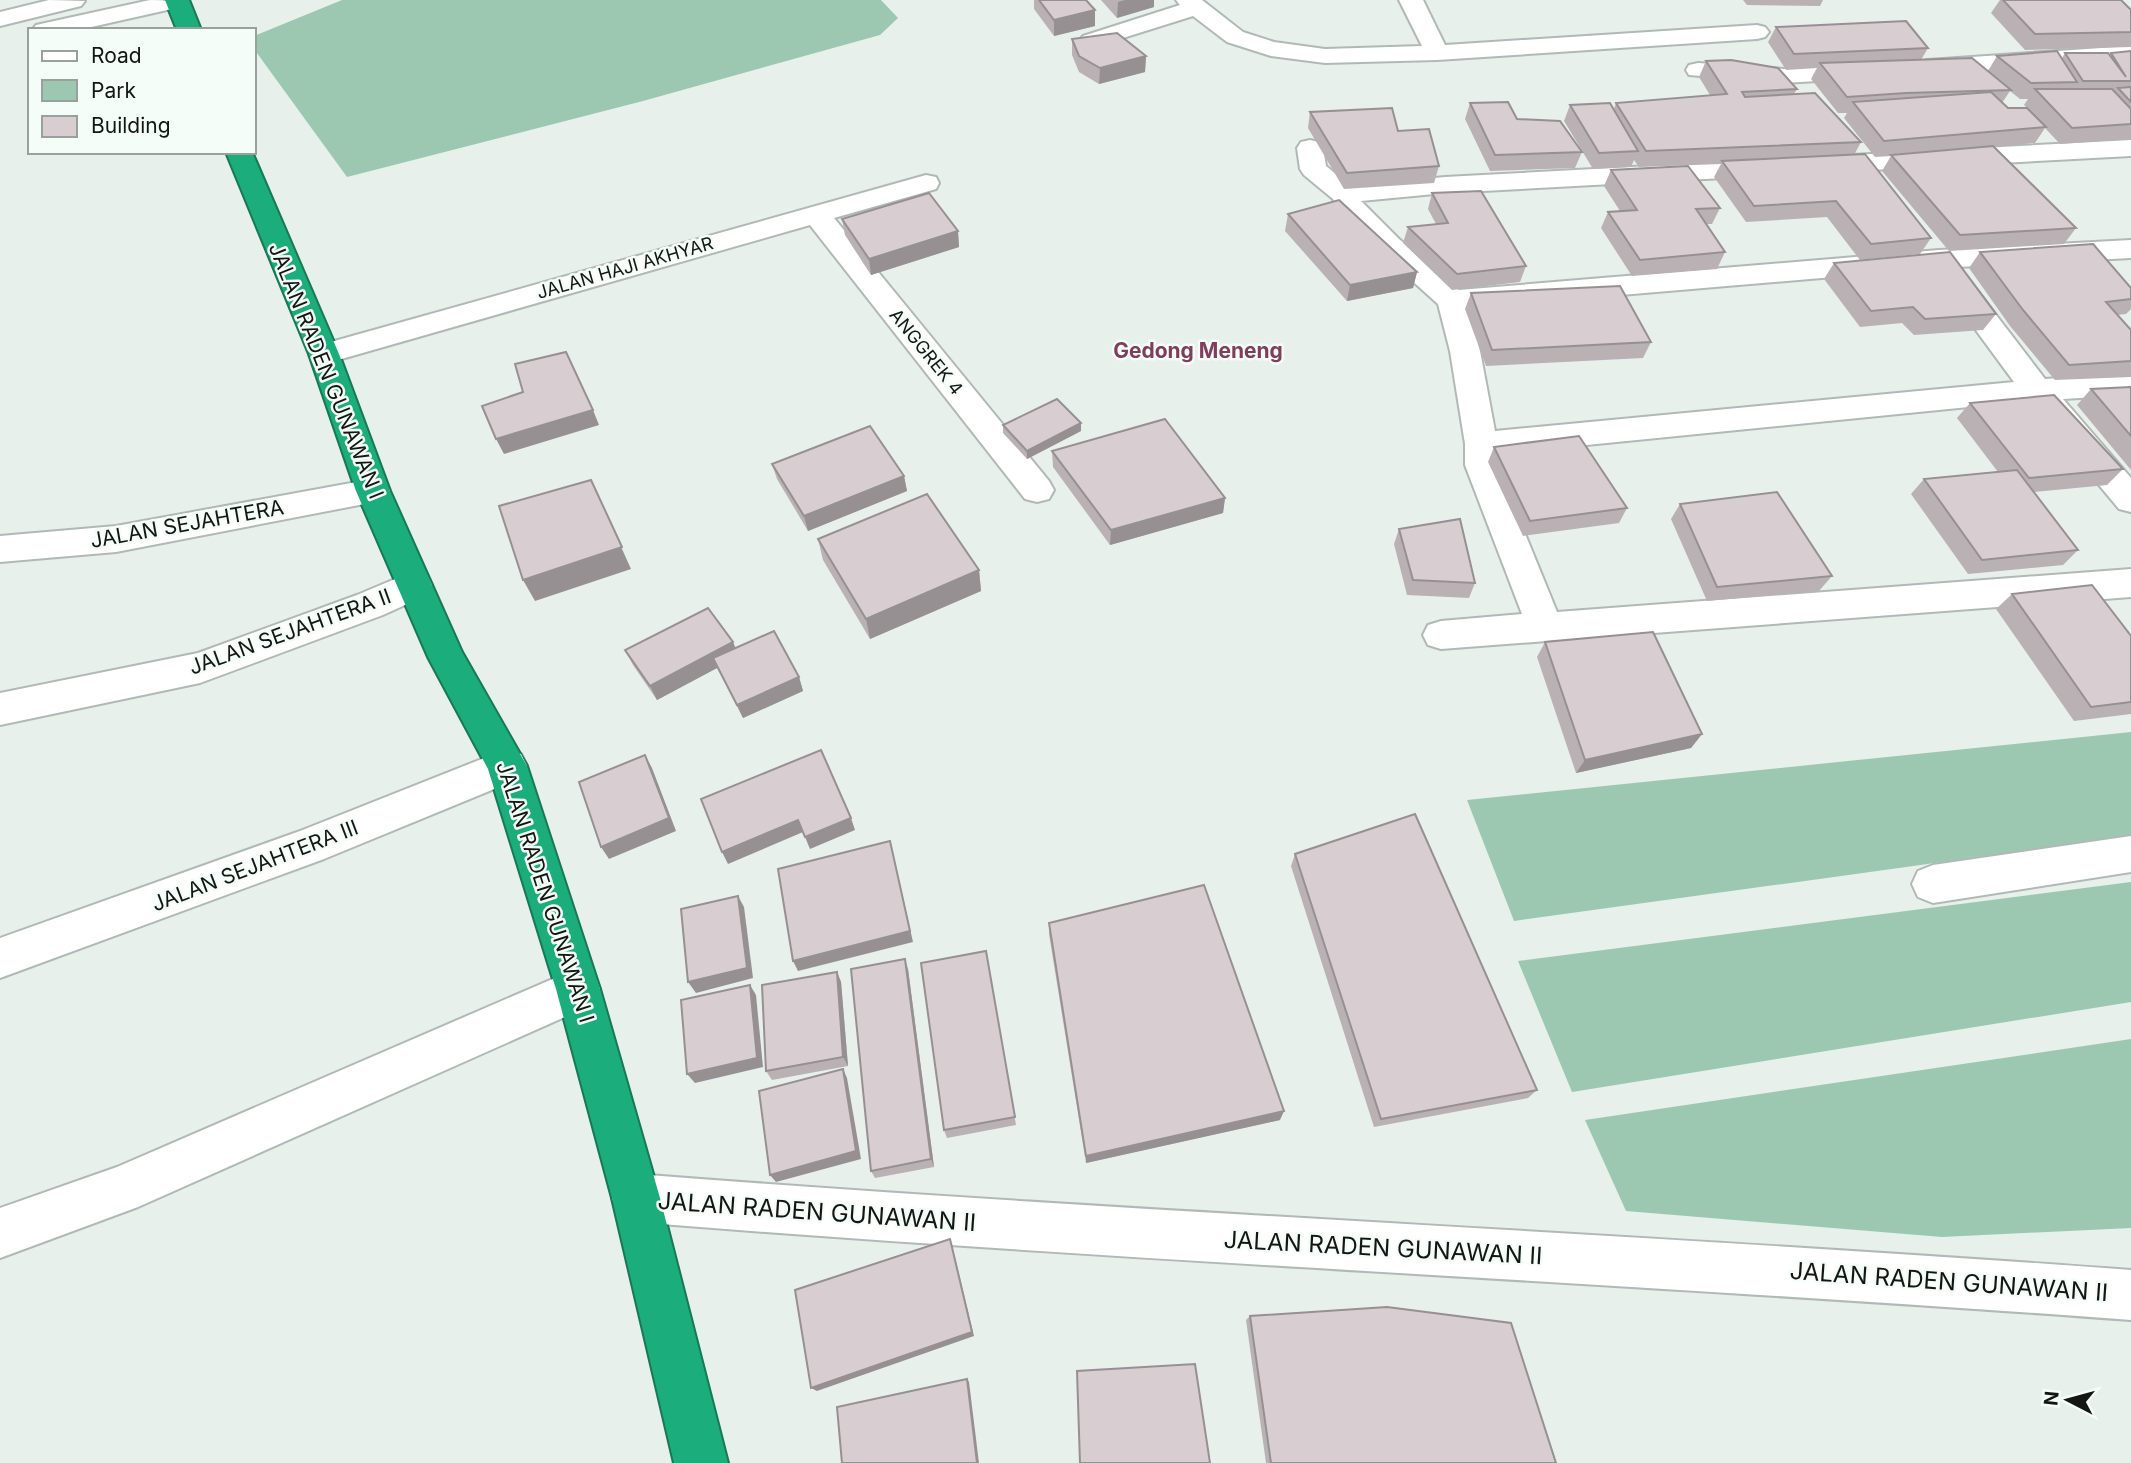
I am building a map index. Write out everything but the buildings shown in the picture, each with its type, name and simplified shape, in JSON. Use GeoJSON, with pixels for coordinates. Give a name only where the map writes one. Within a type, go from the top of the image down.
{"type":"FeatureCollection","features":[{"type":"Feature","properties":{"kind":"highway"},"geometry":{"type":"LineString","coordinates":[[177,1],[188,28]]}},
{"type":"Feature","properties":{"kind":"highway","name":"JALAN RADEN GUNAWAN I"},"geometry":{"type":"LineString","coordinates":[[240,154],[324,354],[373,491],[414,585],[446,657],[507,766],[578,989],[636,1198],[701,1463]]}},
{"type":"Feature","properties":{"kind":"street"},"geometry":{"type":"LineString","coordinates":[[0,19],[75,0]]}},
{"type":"Feature","properties":{"kind":"street"},"geometry":{"type":"LineString","coordinates":[[1411,0],[1437,53]]}},
{"type":"Feature","properties":{"kind":"street"},"geometry":{"type":"LineString","coordinates":[[53,28],[177,1]]}},
{"type":"Feature","properties":{"kind":"street"},"geometry":{"type":"LineString","coordinates":[[1091,41],[1193,4],[1235,37],[1271,49],[1325,56],[1437,53],[1757,32]]}},
{"type":"Feature","properties":{"kind":"street"},"geometry":{"type":"LineString","coordinates":[[0,39],[28,33]]}},
{"type":"Feature","properties":{"kind":"street"},"geometry":{"type":"LineString","coordinates":[[1698,70],[1784,76],[2131,52]]}},
{"type":"Feature","properties":{"kind":"street"},"geometry":{"type":"LineString","coordinates":[[1784,76],[1811,105]]}},
{"type":"Feature","properties":{"kind":"street"},"geometry":{"type":"LineString","coordinates":[[1838,135],[1873,175]]}},
{"type":"Feature","properties":{"kind":"street"},"geometry":{"type":"LineString","coordinates":[[1310,148],[1310,164],[1313,169],[1344,195],[1361,218],[1452,300],[1465,351],[1481,444],[1481,465],[1546,629]]}},
{"type":"Feature","properties":{"kind":"street"},"geometry":{"type":"LineString","coordinates":[[1344,195],[1445,185],[1873,175],[2131,148]]}},
{"type":"Feature","properties":{"kind":"street","name":"JALAN HAJI AKHYAR"},"geometry":{"type":"LineString","coordinates":[[324,354],[926,183]]}},
{"type":"Feature","properties":{"kind":"street","name":"ANGGREK 4"},"geometry":{"type":"LineString","coordinates":[[816,213],[1037,490]]}},
{"type":"Feature","properties":{"kind":"street"},"geometry":{"type":"LineString","coordinates":[[1452,300],[1931,249],[2131,249]]}},
{"type":"Feature","properties":{"kind":"street"},"geometry":{"type":"LineString","coordinates":[[1931,249],[2037,390],[2131,500]]}},
{"type":"Feature","properties":{"kind":"street"},"geometry":{"type":"LineString","coordinates":[[1481,444],[2037,390],[2131,384]]}},
{"type":"Feature","properties":{"kind":"street","name":"JALAN SEJAHTERA"},"geometry":{"type":"LineString","coordinates":[[0,549],[116,539],[373,491]]}},
{"type":"Feature","properties":{"kind":"street"},"geometry":{"type":"LineString","coordinates":[[1441,635],[2131,583]]}},
{"type":"Feature","properties":{"kind":"street","name":"JALAN SEJAHTERA II"},"geometry":{"type":"LineString","coordinates":[[0,709],[200,668],[370,605],[414,585]]}},
{"type":"Feature","properties":{"kind":"street","name":"JALAN SEJAHTERA III"},"geometry":{"type":"LineString","coordinates":[[0,958],[310,846],[507,766]]}},
{"type":"Feature","properties":{"kind":"street"},"geometry":{"type":"LineString","coordinates":[[1933,884],[2131,854]]}},
{"type":"Feature","properties":{"kind":"street"},"geometry":{"type":"LineString","coordinates":[[0,1233],[121,1190],[578,989]]}},
{"type":"Feature","properties":{"kind":"street","name":"JALAN RADEN GUNAWAN II"},"geometry":{"type":"LineString","coordinates":[[636,1198],[855,1217],[1949,1280],[2131,1295]]}},
{"type":"Feature","properties":{"kind":"green space"},"geometry":{"type":"Polygon","coordinates":[[[342,0],[881,0],[898,18],[880,35],[643,101],[347,177],[256,52],[256,35],[342,0]]]}},
{"type":"Feature","properties":{"kind":"green space"},"geometry":{"type":"Polygon","coordinates":[[[2131,732],[2131,836],[1514,921],[1467,800],[2131,732]]]}},
{"type":"Feature","properties":{"kind":"green space"},"geometry":{"type":"Polygon","coordinates":[[[2131,882],[2131,1002],[1572,1092],[1518,961],[2131,882]]]}},
{"type":"Feature","properties":{"kind":"green space"},"geometry":{"type":"Polygon","coordinates":[[[2131,1039],[2131,1228],[1942,1237],[1626,1211],[1585,1120],[2131,1039]]]}},
{"type":"Feature","properties":{"kind":"district","name":"Gedong Meneng"},"geometry":{"type":"Point","coordinates":[1198,351]}}]}
